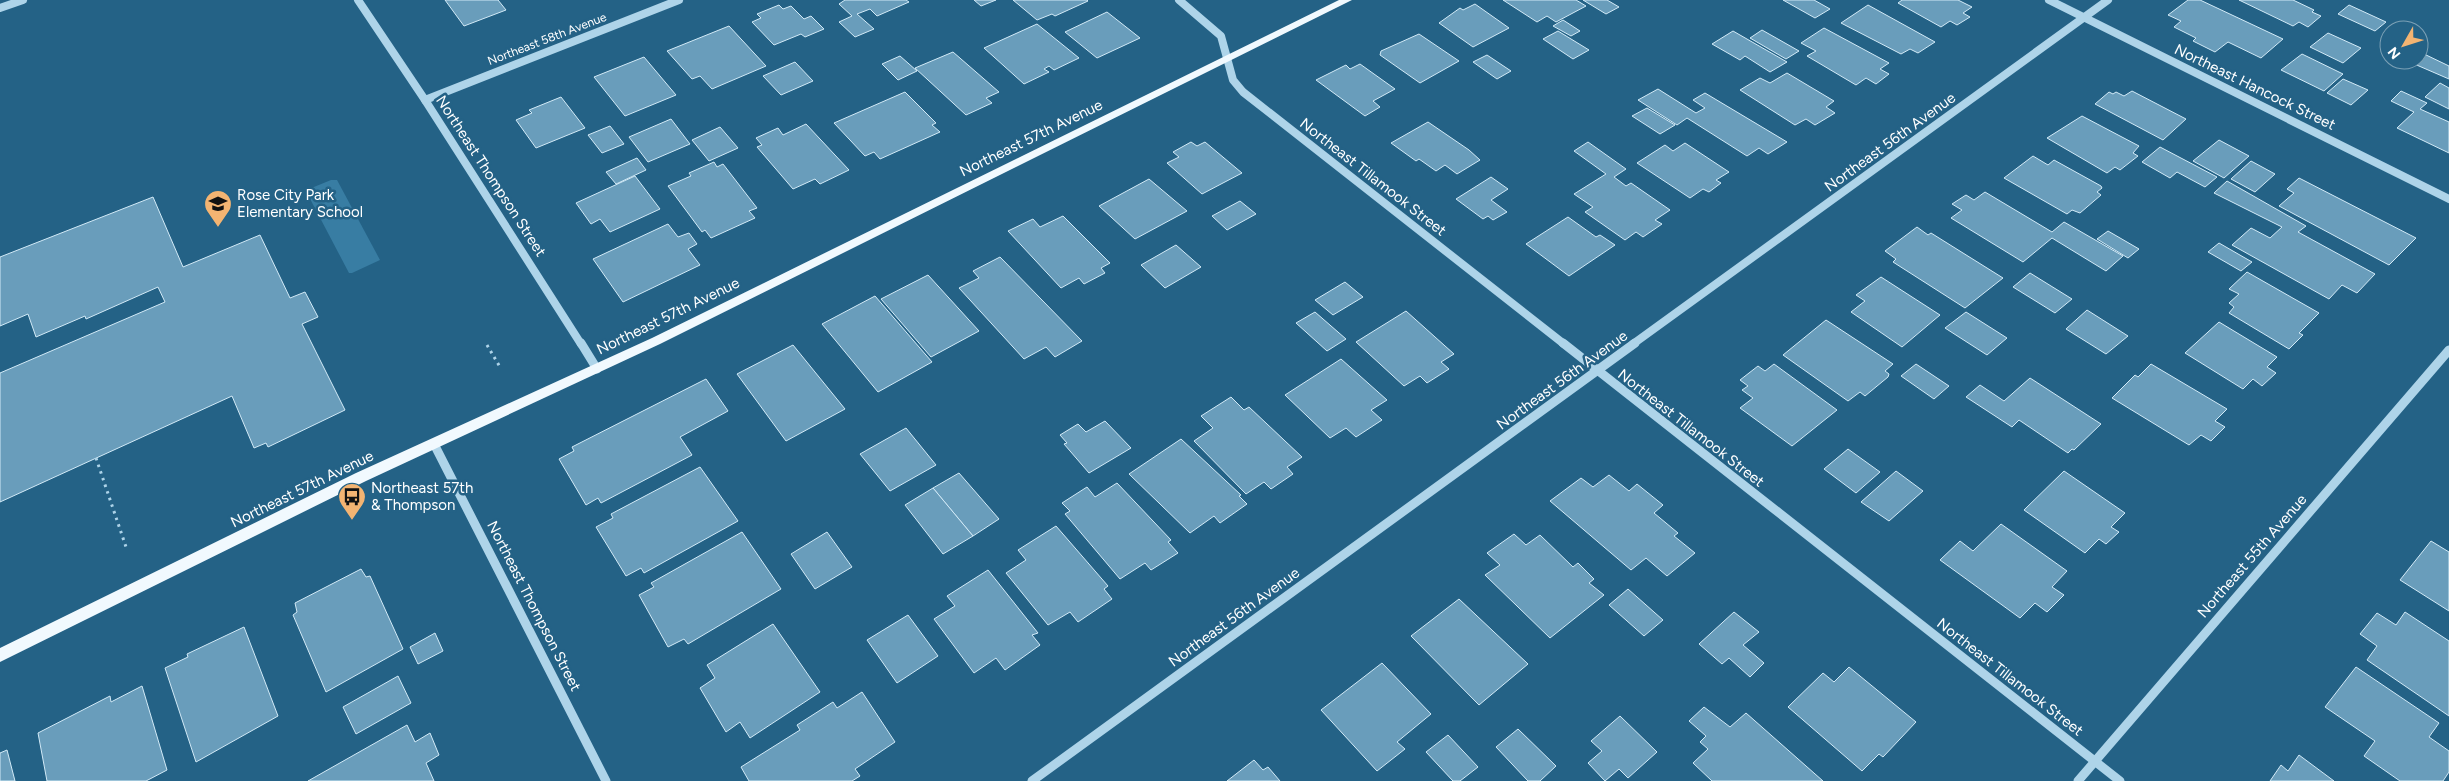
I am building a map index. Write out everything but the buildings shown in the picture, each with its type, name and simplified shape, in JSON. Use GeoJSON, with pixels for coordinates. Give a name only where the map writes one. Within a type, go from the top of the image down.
{"type":"FeatureCollection","features":[{"type":"Feature","properties":{"kind":"main road","name":"Northeast 57th Avenue"},"geometry":{"type":"LineString","coordinates":[[0,655],[361,477],[597,369],[1347,0]]}},
{"type":"Feature","properties":{"kind":"street"},"geometry":{"type":"LineString","coordinates":[[0,8],[23,0]]}},
{"type":"Feature","properties":{"kind":"street","name":"Northeast Thompson Street"},"geometry":{"type":"LineString","coordinates":[[358,0],[597,369]]}},
{"type":"Feature","properties":{"kind":"street","name":"Northeast 58th Avenue"},"geometry":{"type":"LineString","coordinates":[[424,100],[678,0]]}},
{"type":"Feature","properties":{"kind":"street","name":"Northeast Tillamook Street"},"geometry":{"type":"LineString","coordinates":[[1179,0],[1221,36],[1233,80],[1243,92],[2120,781]]}},
{"type":"Feature","properties":{"kind":"street","name":"Northeast Hancock Street"},"geometry":{"type":"LineString","coordinates":[[2049,0],[2449,199]]}},
{"type":"Feature","properties":{"kind":"street","name":"Northeast 56th Avenue"},"geometry":{"type":"LineString","coordinates":[[1032,781],[2108,0]]}},
{"type":"Feature","properties":{"kind":"street","name":"Northeast 55th Avenue"},"geometry":{"type":"LineString","coordinates":[[2078,781],[2449,350]]}},
{"type":"Feature","properties":{"kind":"street","name":"Northeast Thompson Street"},"geometry":{"type":"LineString","coordinates":[[434,444],[606,781]]}},
{"type":"Feature","properties":{"kind":"path"},"geometry":{"type":"LineString","coordinates":[[487,345],[500,367]]}},
{"type":"Feature","properties":{"kind":"path"},"geometry":{"type":"LineString","coordinates":[[96,458],[126,547]]}},
{"type":"Feature","properties":{"kind":"shaded area"},"geometry":{"type":"Polygon","coordinates":[[[331,180],[337,180],[380,260],[352,273],[349,273],[307,193],[309,189],[331,180]]]}},
{"type":"Feature","properties":{"kind":"place","name":"Rose City Park Elementary School"},"geometry":{"type":"Point","coordinates":[218,228]}},
{"type":"Feature","properties":{"kind":"place","name":"Northeast 57th & Thompson"},"geometry":{"type":"Point","coordinates":[352,521]}}]}
